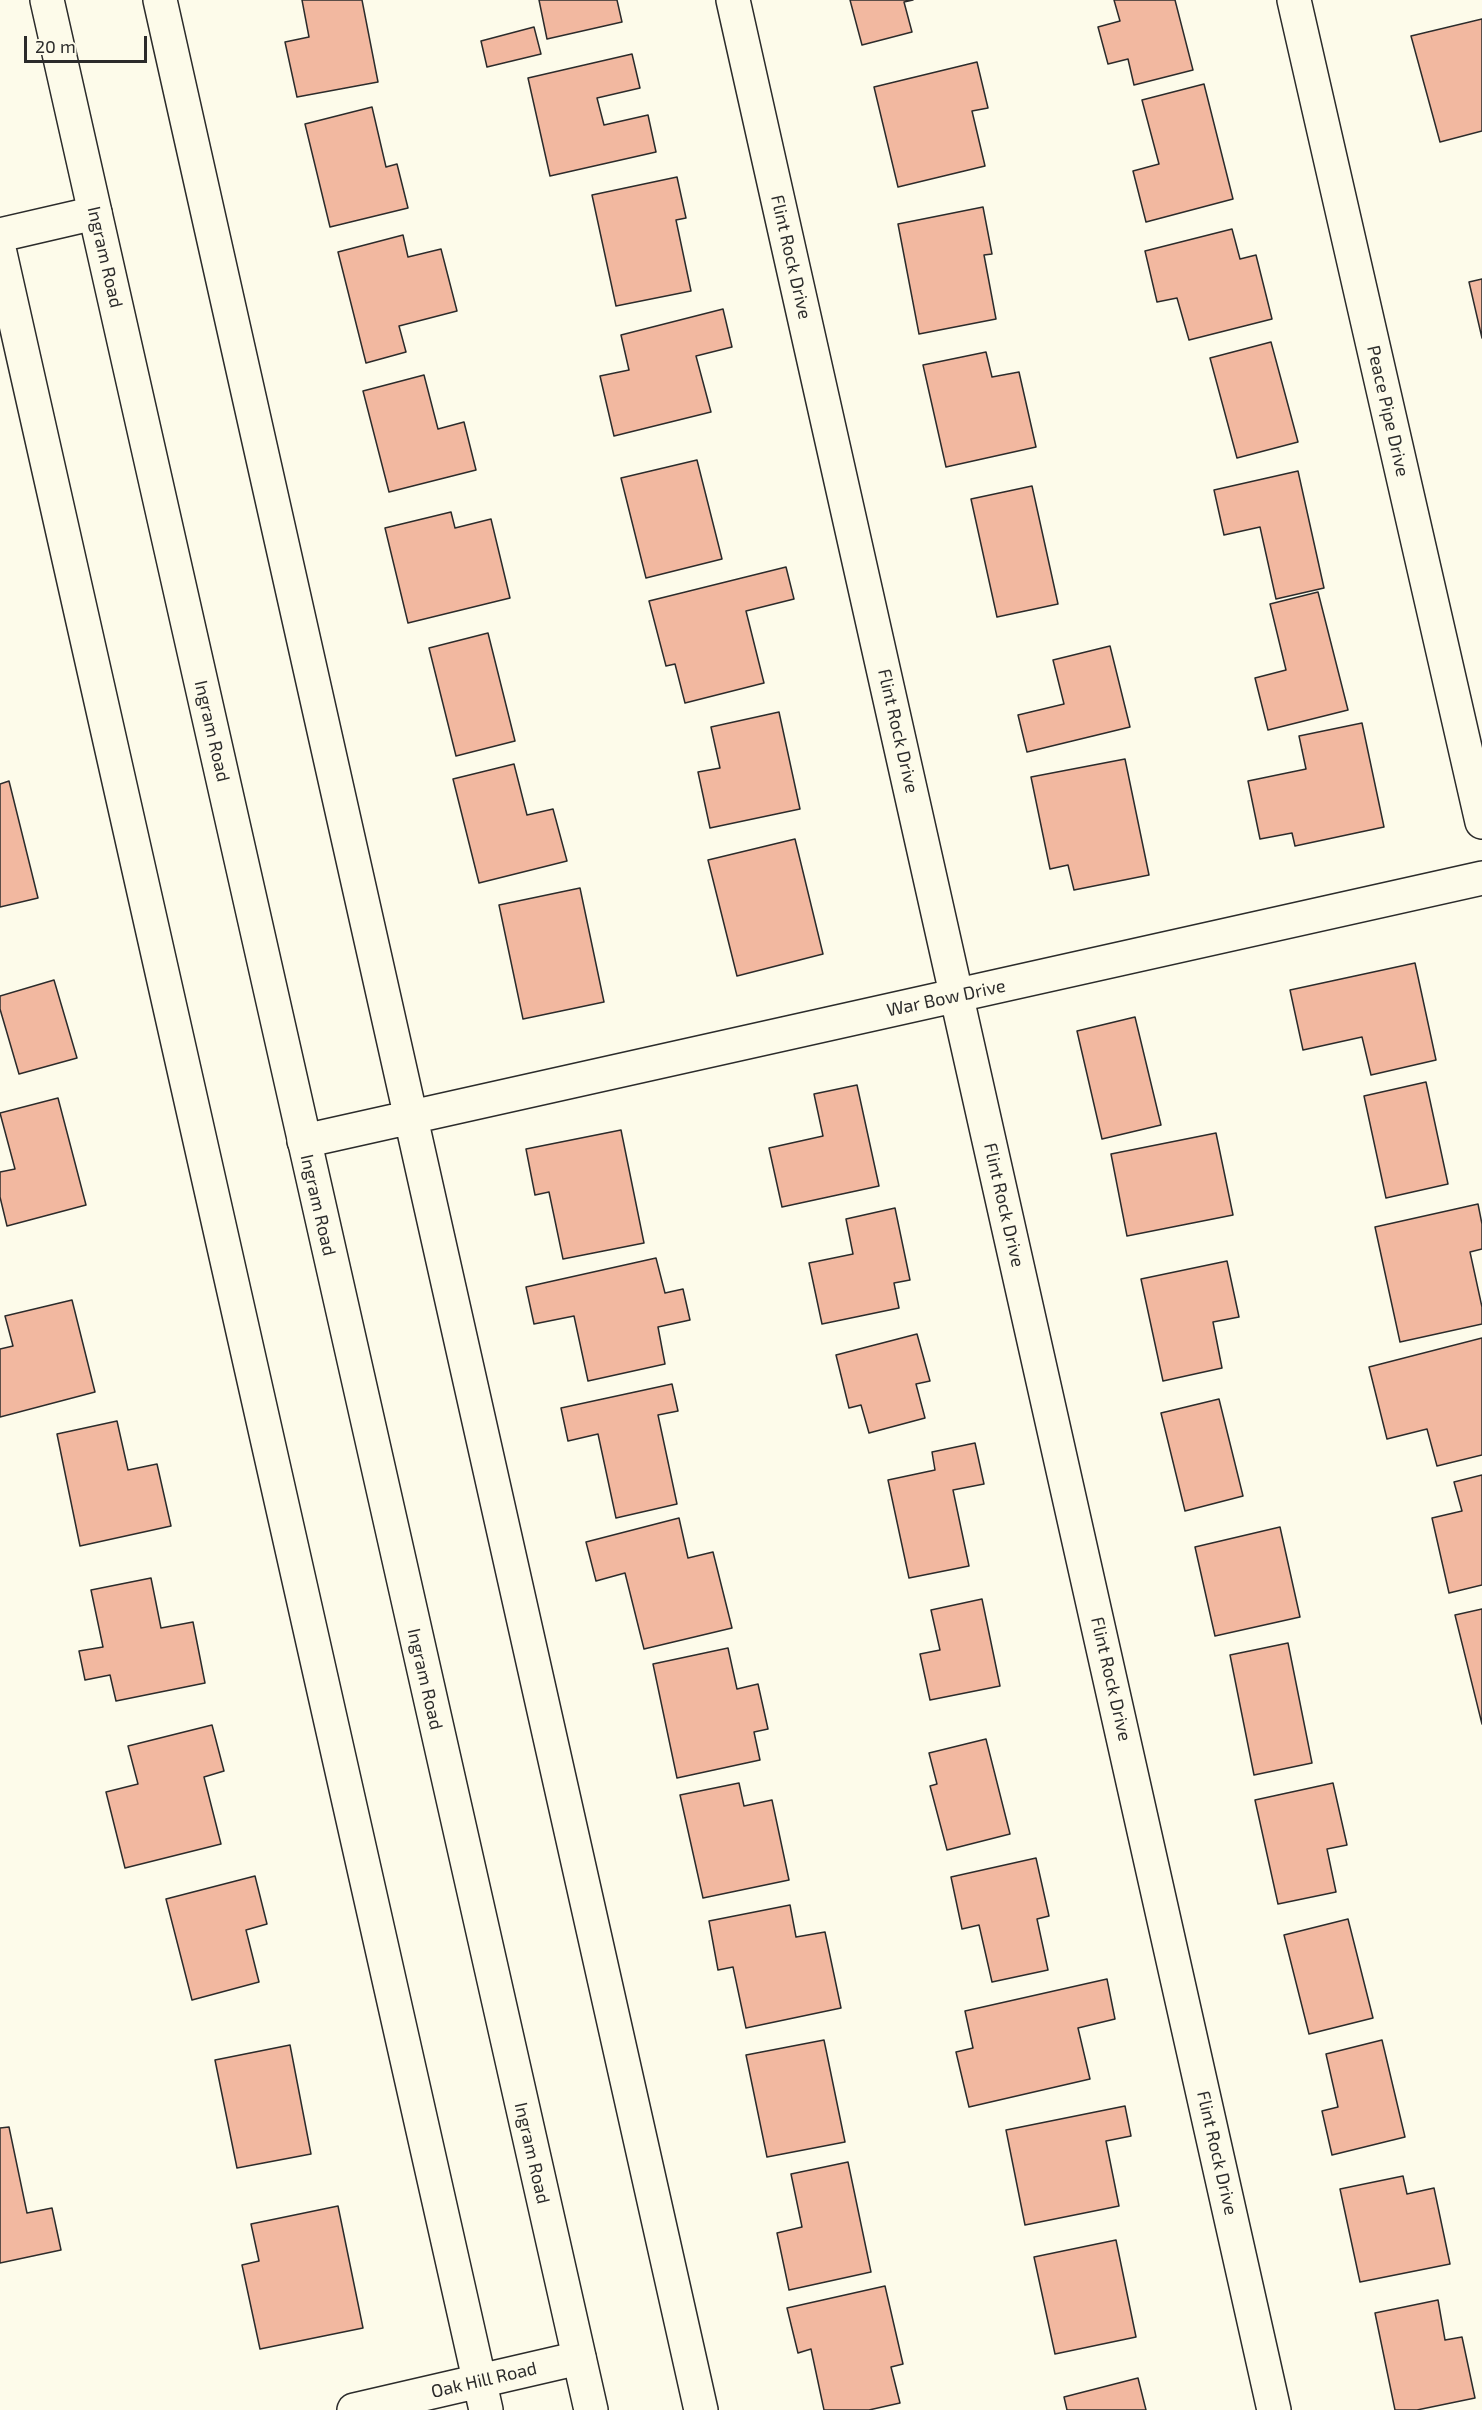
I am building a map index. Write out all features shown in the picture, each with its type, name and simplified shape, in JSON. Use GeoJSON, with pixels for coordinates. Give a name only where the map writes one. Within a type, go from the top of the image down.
{"type":"FeatureCollection","features":[{"type":"Feature","properties":{"kind":"street","name":"Ingram Road"},"geometry":{"type":"LineString","coordinates":[[47,0],[591,2410]]}},
{"type":"Feature","properties":{"kind":"street"},"geometry":{"type":"LineString","coordinates":[[160,0],[700,2410]]}},
{"type":"Feature","properties":{"kind":"street","name":"Flint Rock Drive"},"geometry":{"type":"LineString","coordinates":[[733,0],[1274,2410]]}},
{"type":"Feature","properties":{"kind":"street","name":"Peace Pipe Drive"},"geometry":{"type":"LineString","coordinates":[[1294,0],[1482,822]]}},
{"type":"Feature","properties":{"kind":"street"},"geometry":{"type":"LineString","coordinates":[[0,235],[95,213]]}},
{"type":"Feature","properties":{"kind":"street"},"geometry":{"type":"LineString","coordinates":[[0,253],[482,2396]]}},
{"type":"Feature","properties":{"kind":"street","name":"War Bow Drive"},"geometry":{"type":"LineString","coordinates":[[304,1140],[1482,878]]}},
{"type":"Feature","properties":{"kind":"street","name":"Oak Hill Road"},"geometry":{"type":"LineString","coordinates":[[354,2410],[482,2396],[579,2358]]}},
{"type":"Feature","properties":{"kind":"building"},"geometry":{"type":"Polygon","coordinates":[[[302,0],[362,0],[378,82],[297,97],[285,42],[309,37],[302,0]]]}},
{"type":"Feature","properties":{"kind":"building"},"geometry":{"type":"Polygon","coordinates":[[[539,0],[617,0],[622,22],[547,39],[539,0]]]}},
{"type":"Feature","properties":{"kind":"building"},"geometry":{"type":"Polygon","coordinates":[[[850,0],[913,0],[904,2],[912,32],[862,45],[850,0]]]}},
{"type":"Feature","properties":{"kind":"building"},"geometry":{"type":"Polygon","coordinates":[[[1114,0],[1175,0],[1193,70],[1134,85],[1128,59],[1108,64],[1098,27],[1120,21],[1114,0]]]}},
{"type":"Feature","properties":{"kind":"building"},"geometry":{"type":"Polygon","coordinates":[[[1482,19],[1482,131],[1440,142],[1411,36],[1482,19]]]}},
{"type":"Feature","properties":{"kind":"building"},"geometry":{"type":"Polygon","coordinates":[[[534,27],[541,54],[487,67],[481,41],[534,27]]]}},
{"type":"Feature","properties":{"kind":"building"},"geometry":{"type":"Polygon","coordinates":[[[632,54],[640,88],[597,98],[604,125],[648,115],[656,152],[550,176],[528,78],[632,54]]]}},
{"type":"Feature","properties":{"kind":"building"},"geometry":{"type":"Polygon","coordinates":[[[977,62],[988,108],[972,111],[985,166],[898,187],[874,87],[977,62]]]}},
{"type":"Feature","properties":{"kind":"building"},"geometry":{"type":"Polygon","coordinates":[[[1204,84],[1233,199],[1146,222],[1133,171],[1159,164],[1142,100],[1204,84]]]}},
{"type":"Feature","properties":{"kind":"building"},"geometry":{"type":"Polygon","coordinates":[[[372,107],[386,167],[397,164],[408,208],[330,227],[305,124],[372,107]]]}},
{"type":"Feature","properties":{"kind":"building"},"geometry":{"type":"Polygon","coordinates":[[[677,177],[686,218],[676,220],[691,291],[616,306],[592,195],[677,177]]]}},
{"type":"Feature","properties":{"kind":"building"},"geometry":{"type":"Polygon","coordinates":[[[983,207],[992,254],[984,255],[996,319],[919,334],[898,224],[983,207]]]}},
{"type":"Feature","properties":{"kind":"building"},"geometry":{"type":"Polygon","coordinates":[[[1232,229],[1240,259],[1256,255],[1272,319],[1189,340],[1177,298],[1157,302],[1145,251],[1232,229]]]}},
{"type":"Feature","properties":{"kind":"building"},"geometry":{"type":"Polygon","coordinates":[[[403,235],[408,257],[441,249],[457,311],[399,326],[406,352],[366,363],[338,252],[403,235]]]}},
{"type":"Feature","properties":{"kind":"building"},"geometry":{"type":"Polygon","coordinates":[[[1482,279],[1482,338],[1469,282],[1482,279]]]}},
{"type":"Feature","properties":{"kind":"building"},"geometry":{"type":"Polygon","coordinates":[[[723,309],[732,347],[696,356],[711,412],[614,436],[600,376],[629,370],[621,335],[723,309]]]}},
{"type":"Feature","properties":{"kind":"building"},"geometry":{"type":"Polygon","coordinates":[[[1271,342],[1298,442],[1237,458],[1210,358],[1271,342]]]}},
{"type":"Feature","properties":{"kind":"building"},"geometry":{"type":"Polygon","coordinates":[[[986,352],[992,377],[1019,372],[1036,447],[946,467],[923,365],[986,352]]]}},
{"type":"Feature","properties":{"kind":"building"},"geometry":{"type":"Polygon","coordinates":[[[424,375],[438,429],[464,422],[476,470],[389,492],[363,391],[424,375]]]}},
{"type":"Feature","properties":{"kind":"building"},"geometry":{"type":"Polygon","coordinates":[[[697,460],[722,559],[646,578],[621,478],[697,460]]]}},
{"type":"Feature","properties":{"kind":"building"},"geometry":{"type":"Polygon","coordinates":[[[1298,471],[1324,588],[1276,599],[1260,527],[1224,535],[1214,490],[1298,471]]]}},
{"type":"Feature","properties":{"kind":"building"},"geometry":{"type":"Polygon","coordinates":[[[1032,486],[1058,604],[997,617],[971,499],[1032,486]]]}},
{"type":"Feature","properties":{"kind":"building"},"geometry":{"type":"Polygon","coordinates":[[[451,512],[455,528],[491,519],[510,598],[408,623],[385,528],[451,512]]]}},
{"type":"Feature","properties":{"kind":"building"},"geometry":{"type":"Polygon","coordinates":[[[786,567],[794,599],[746,611],[764,683],[685,703],[675,664],[666,666],[649,601],[786,567]]]}},
{"type":"Feature","properties":{"kind":"building"},"geometry":{"type":"Polygon","coordinates":[[[1318,592],[1348,710],[1268,730],[1255,678],[1286,670],[1270,604],[1318,592]]]}},
{"type":"Feature","properties":{"kind":"building"},"geometry":{"type":"Polygon","coordinates":[[[488,633],[515,741],[456,756],[429,648],[488,633]]]}},
{"type":"Feature","properties":{"kind":"building"},"geometry":{"type":"Polygon","coordinates":[[[1110,646],[1130,727],[1027,752],[1018,715],[1064,704],[1053,660],[1110,646]]]}},
{"type":"Feature","properties":{"kind":"building"},"geometry":{"type":"Polygon","coordinates":[[[779,712],[800,809],[710,828],[698,772],[720,768],[711,727],[779,712]]]}},
{"type":"Feature","properties":{"kind":"building"},"geometry":{"type":"Polygon","coordinates":[[[1362,723],[1384,827],[1295,846],[1292,833],[1260,839],[1248,781],[1306,769],[1299,736],[1362,723]]]}},
{"type":"Feature","properties":{"kind":"building"},"geometry":{"type":"Polygon","coordinates":[[[1125,759],[1149,875],[1074,890],[1068,865],[1050,869],[1031,777],[1125,759]]]}},
{"type":"Feature","properties":{"kind":"building"},"geometry":{"type":"Polygon","coordinates":[[[514,764],[527,815],[553,809],[567,861],[479,883],[453,779],[514,764]]]}},
{"type":"Feature","properties":{"kind":"building"},"geometry":{"type":"Polygon","coordinates":[[[9,781],[38,898],[0,907],[0,784],[9,781]]]}},
{"type":"Feature","properties":{"kind":"building"},"geometry":{"type":"Polygon","coordinates":[[[795,839],[823,954],[737,976],[708,860],[795,839]]]}},
{"type":"Feature","properties":{"kind":"building"},"geometry":{"type":"Polygon","coordinates":[[[580,888],[604,1002],[523,1019],[499,905],[580,888]]]}},
{"type":"Feature","properties":{"kind":"building"},"geometry":{"type":"Polygon","coordinates":[[[1415,963],[1436,1060],[1371,1075],[1362,1037],[1303,1050],[1290,990],[1415,963]]]}},
{"type":"Feature","properties":{"kind":"building"},"geometry":{"type":"Polygon","coordinates":[[[54,980],[77,1058],[19,1074],[0,1009],[0,996],[54,980]]]}},
{"type":"Feature","properties":{"kind":"building"},"geometry":{"type":"Polygon","coordinates":[[[1135,1017],[1161,1125],[1102,1139],[1077,1031],[1135,1017]]]}},
{"type":"Feature","properties":{"kind":"building"},"geometry":{"type":"Polygon","coordinates":[[[1426,1082],[1448,1184],[1386,1198],[1364,1096],[1426,1082]]]}},
{"type":"Feature","properties":{"kind":"building"},"geometry":{"type":"Polygon","coordinates":[[[857,1085],[879,1186],[782,1207],[769,1148],[823,1136],[814,1094],[857,1085]]]}},
{"type":"Feature","properties":{"kind":"building"},"geometry":{"type":"Polygon","coordinates":[[[58,1098],[86,1205],[7,1226],[0,1197],[0,1172],[15,1169],[0,1113],[58,1098]]]}},
{"type":"Feature","properties":{"kind":"building"},"geometry":{"type":"Polygon","coordinates":[[[621,1130],[644,1243],[563,1259],[549,1192],[535,1195],[526,1149],[621,1130]]]}},
{"type":"Feature","properties":{"kind":"building"},"geometry":{"type":"Polygon","coordinates":[[[1216,1133],[1233,1215],[1127,1236],[1111,1154],[1216,1133]]]}},
{"type":"Feature","properties":{"kind":"building"},"geometry":{"type":"Polygon","coordinates":[[[1478,1204],[1482,1224],[1482,1249],[1470,1252],[1482,1307],[1482,1324],[1400,1342],[1375,1227],[1478,1204]]]}},
{"type":"Feature","properties":{"kind":"building"},"geometry":{"type":"Polygon","coordinates":[[[895,1208],[910,1280],[894,1283],[899,1308],[822,1324],[809,1263],[853,1254],[846,1219],[895,1208]]]}},
{"type":"Feature","properties":{"kind":"building"},"geometry":{"type":"Polygon","coordinates":[[[656,1258],[665,1293],[683,1289],[690,1320],[658,1327],[665,1364],[588,1381],[574,1316],[534,1324],[526,1287],[656,1258]]]}},
{"type":"Feature","properties":{"kind":"building"},"geometry":{"type":"Polygon","coordinates":[[[1227,1261],[1239,1317],[1213,1322],[1222,1368],[1163,1381],[1141,1279],[1227,1261]]]}},
{"type":"Feature","properties":{"kind":"building"},"geometry":{"type":"Polygon","coordinates":[[[72,1300],[95,1392],[0,1417],[0,1349],[13,1346],[5,1316],[72,1300]]]}},
{"type":"Feature","properties":{"kind":"building"},"geometry":{"type":"Polygon","coordinates":[[[917,1334],[930,1381],[916,1384],[925,1418],[869,1433],[861,1405],[849,1408],[836,1355],[917,1334]]]}},
{"type":"Feature","properties":{"kind":"building"},"geometry":{"type":"Polygon","coordinates":[[[1482,1338],[1482,1455],[1437,1466],[1427,1429],[1387,1439],[1369,1367],[1482,1338]]]}},
{"type":"Feature","properties":{"kind":"building"},"geometry":{"type":"Polygon","coordinates":[[[672,1384],[678,1411],[658,1415],[677,1504],[616,1518],[598,1434],[568,1441],[561,1408],[672,1384]]]}},
{"type":"Feature","properties":{"kind":"building"},"geometry":{"type":"Polygon","coordinates":[[[1219,1399],[1243,1496],[1185,1511],[1161,1413],[1219,1399]]]}},
{"type":"Feature","properties":{"kind":"building"},"geometry":{"type":"Polygon","coordinates":[[[117,1421],[128,1470],[157,1464],[171,1526],[80,1546],[57,1434],[117,1421]]]}},
{"type":"Feature","properties":{"kind":"building"},"geometry":{"type":"Polygon","coordinates":[[[975,1443],[984,1484],[953,1490],[969,1566],[909,1578],[888,1480],[935,1470],[932,1452],[975,1443]]]}},
{"type":"Feature","properties":{"kind":"building"},"geometry":{"type":"Polygon","coordinates":[[[1482,1475],[1482,1585],[1449,1593],[1432,1518],[1462,1511],[1454,1482],[1482,1475]]]}},
{"type":"Feature","properties":{"kind":"building"},"geometry":{"type":"Polygon","coordinates":[[[679,1518],[688,1558],[713,1552],[732,1628],[644,1649],[625,1573],[596,1581],[586,1542],[679,1518]]]}},
{"type":"Feature","properties":{"kind":"building"},"geometry":{"type":"Polygon","coordinates":[[[1280,1527],[1300,1617],[1215,1636],[1195,1547],[1280,1527]]]}},
{"type":"Feature","properties":{"kind":"building"},"geometry":{"type":"Polygon","coordinates":[[[151,1578],[161,1628],[193,1622],[205,1683],[116,1701],[110,1675],[85,1680],[79,1651],[103,1647],[91,1590],[151,1578]]]}},
{"type":"Feature","properties":{"kind":"building"},"geometry":{"type":"Polygon","coordinates":[[[982,1599],[1000,1686],[930,1700],[920,1654],[940,1650],[931,1610],[982,1599]]]}},
{"type":"Feature","properties":{"kind":"building"},"geometry":{"type":"Polygon","coordinates":[[[1482,1609],[1482,1724],[1455,1615],[1482,1609]]]}},
{"type":"Feature","properties":{"kind":"building"},"geometry":{"type":"Polygon","coordinates":[[[1288,1643],[1312,1763],[1254,1775],[1230,1655],[1288,1643]]]}},
{"type":"Feature","properties":{"kind":"building"},"geometry":{"type":"Polygon","coordinates":[[[728,1648],[737,1689],[758,1684],[768,1729],[754,1732],[760,1760],[677,1778],[653,1664],[728,1648]]]}},
{"type":"Feature","properties":{"kind":"building"},"geometry":{"type":"Polygon","coordinates":[[[212,1725],[224,1771],[204,1777],[221,1844],[125,1868],[106,1792],[138,1784],[128,1746],[212,1725]]]}},
{"type":"Feature","properties":{"kind":"building"},"geometry":{"type":"Polygon","coordinates":[[[986,1739],[1010,1834],[947,1850],[930,1786],[937,1784],[929,1753],[986,1739]]]}},
{"type":"Feature","properties":{"kind":"building"},"geometry":{"type":"Polygon","coordinates":[[[739,1783],[744,1806],[772,1800],[789,1880],[703,1898],[680,1795],[739,1783]]]}},
{"type":"Feature","properties":{"kind":"building"},"geometry":{"type":"Polygon","coordinates":[[[1333,1783],[1347,1845],[1327,1849],[1336,1892],[1278,1904],[1255,1800],[1333,1783]]]}},
{"type":"Feature","properties":{"kind":"building"},"geometry":{"type":"Polygon","coordinates":[[[1036,1858],[1049,1916],[1037,1919],[1048,1970],[992,1982],[979,1925],[962,1929],[951,1877],[1036,1858]]]}},
{"type":"Feature","properties":{"kind":"building"},"geometry":{"type":"Polygon","coordinates":[[[255,1876],[267,1924],[246,1930],[259,1982],[192,2000],[166,1899],[255,1876]]]}},
{"type":"Feature","properties":{"kind":"building"},"geometry":{"type":"Polygon","coordinates":[[[790,1905],[796,1937],[825,1932],[841,2008],[746,2028],[733,1967],[718,1970],[709,1921],[790,1905]]]}},
{"type":"Feature","properties":{"kind":"building"},"geometry":{"type":"Polygon","coordinates":[[[1348,1919],[1373,2018],[1309,2034],[1284,1935],[1348,1919]]]}},
{"type":"Feature","properties":{"kind":"building"},"geometry":{"type":"Polygon","coordinates":[[[1107,1979],[1115,2019],[1078,2028],[1090,2079],[969,2107],[956,2052],[973,2048],[965,2011],[1107,1979]]]}},
{"type":"Feature","properties":{"kind":"building"},"geometry":{"type":"Polygon","coordinates":[[[824,2040],[845,2142],[767,2157],[746,2055],[824,2040]]]}},
{"type":"Feature","properties":{"kind":"building"},"geometry":{"type":"Polygon","coordinates":[[[1382,2040],[1405,2137],[1332,2155],[1322,2111],[1338,2107],[1326,2054],[1382,2040]]]}},
{"type":"Feature","properties":{"kind":"building"},"geometry":{"type":"Polygon","coordinates":[[[290,2045],[311,2154],[237,2168],[215,2060],[290,2045]]]}},
{"type":"Feature","properties":{"kind":"building"},"geometry":{"type":"Polygon","coordinates":[[[1125,2106],[1131,2136],[1106,2141],[1119,2206],[1025,2225],[1006,2130],[1125,2106]]]}},
{"type":"Feature","properties":{"kind":"building"},"geometry":{"type":"Polygon","coordinates":[[[9,2127],[27,2213],[52,2208],[61,2250],[0,2263],[0,2128],[9,2127]]]}},
{"type":"Feature","properties":{"kind":"building"},"geometry":{"type":"Polygon","coordinates":[[[848,2162],[871,2272],[789,2290],[777,2233],[802,2227],[791,2174],[848,2162]]]}},
{"type":"Feature","properties":{"kind":"building"},"geometry":{"type":"Polygon","coordinates":[[[1403,2176],[1407,2194],[1434,2188],[1450,2264],[1360,2282],[1340,2189],[1403,2176]]]}},
{"type":"Feature","properties":{"kind":"building"},"geometry":{"type":"Polygon","coordinates":[[[338,2206],[363,2328],[260,2349],[242,2265],[259,2261],[251,2224],[338,2206]]]}},
{"type":"Feature","properties":{"kind":"building"},"geometry":{"type":"Polygon","coordinates":[[[1116,2240],[1136,2337],[1055,2354],[1034,2257],[1116,2240]]]}},
{"type":"Feature","properties":{"kind":"building"},"geometry":{"type":"Polygon","coordinates":[[[885,2286],[903,2364],[891,2367],[900,2403],[869,2410],[824,2410],[811,2349],[798,2353],[787,2308],[885,2286]]]}},
{"type":"Feature","properties":{"kind":"building"},"geometry":{"type":"Polygon","coordinates":[[[1438,2300],[1445,2340],[1462,2337],[1475,2398],[1417,2410],[1395,2410],[1375,2313],[1438,2300]]]}},
{"type":"Feature","properties":{"kind":"building"},"geometry":{"type":"Polygon","coordinates":[[[1138,2378],[1146,2410],[1067,2410],[1064,2397],[1138,2378]]]}}]}
